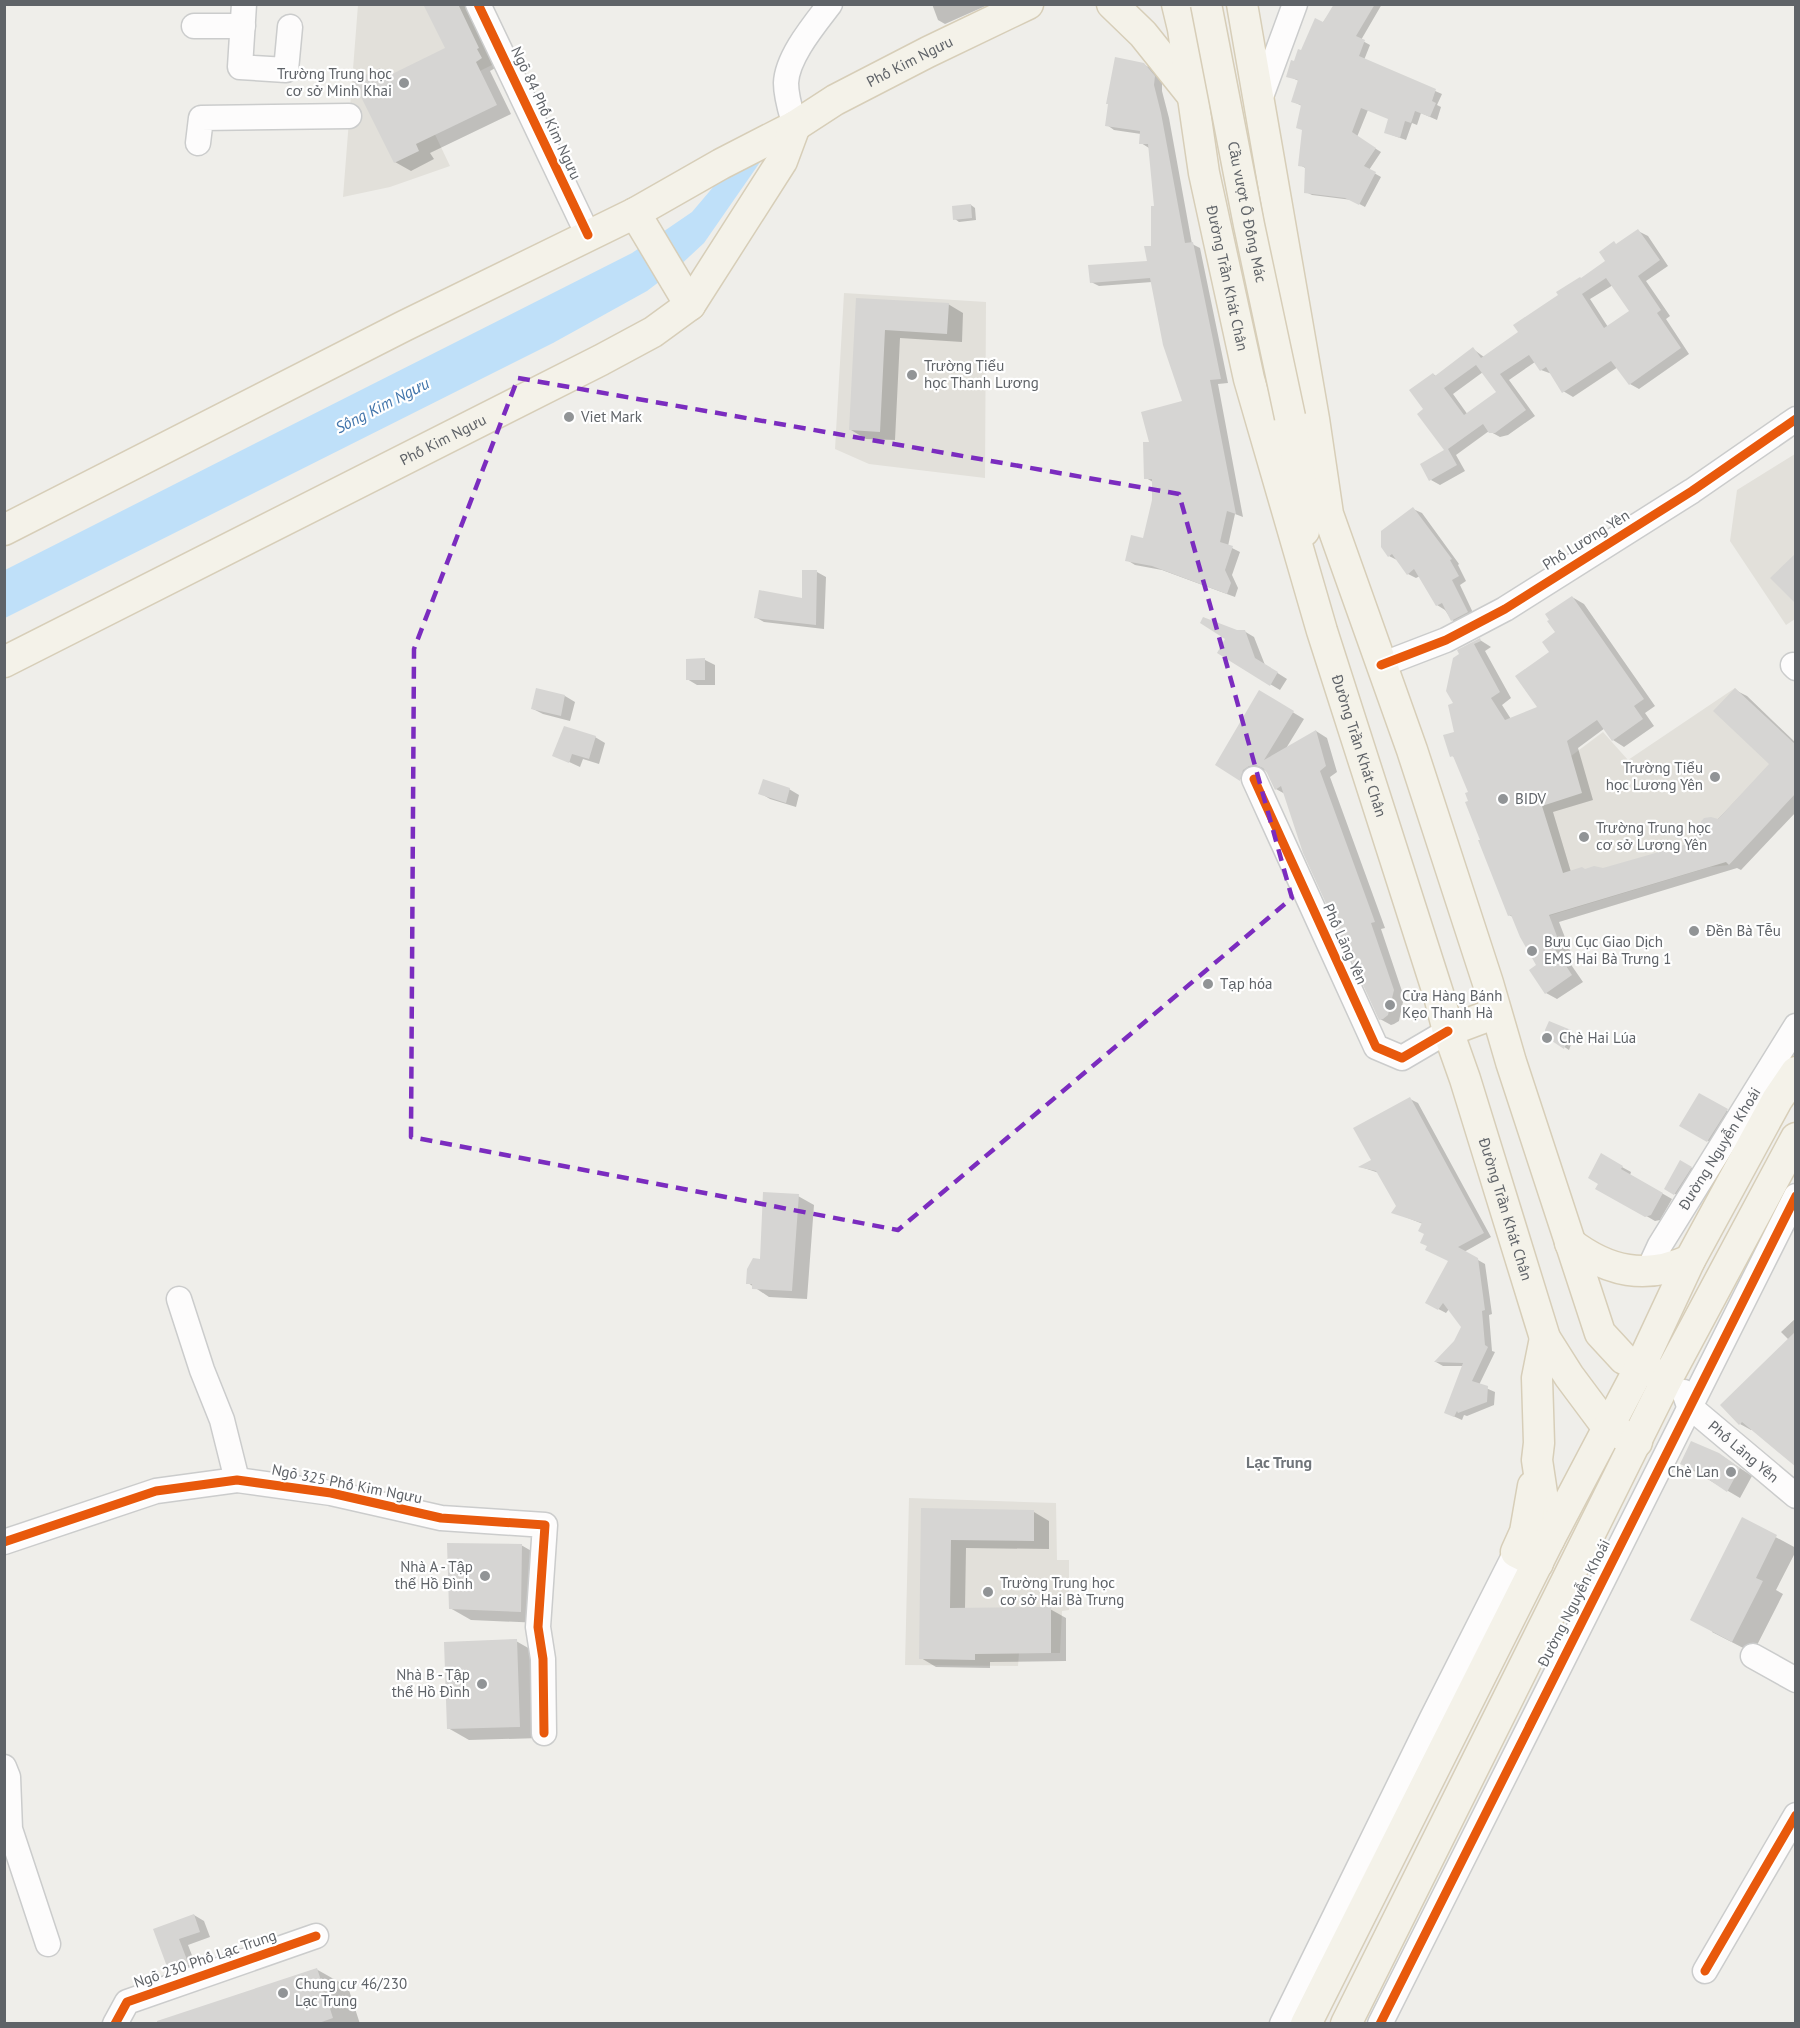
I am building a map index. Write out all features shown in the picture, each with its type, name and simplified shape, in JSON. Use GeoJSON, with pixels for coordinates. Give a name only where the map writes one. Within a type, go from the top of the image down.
{"type":"FeatureCollection","features":[{"type":"Feature","properties":{"kind":"main road","name":"Phố Kim Ngưu"},"geometry":{"type":"LineString","coordinates":[[4,530],[588,235],[640,221],[721,164],[928,52],[1028,4]]}},
{"type":"Feature","properties":{"kind":"main road"},"geometry":{"type":"LineString","coordinates":[[1112,4],[1143,34],[1191,95]]}},
{"type":"Feature","properties":{"kind":"main road","name":"Đường Trần Khát Chân"},"geometry":{"type":"LineString","coordinates":[[1177,4],[1183,29],[1204,173],[1249,380],[1322,631],[1466,1079],[1545,1338],[1569,1376],[1607,1427],[1637,1442]]}},
{"type":"Feature","properties":{"kind":"main road","name":"Cầu vượt Ô Đống Mác"},"geometry":{"type":"LineString","coordinates":[[1206,4],[1251,235],[1290,417],[1304,500],[1304,567]]}},
{"type":"Feature","properties":{"kind":"main road"},"geometry":{"type":"LineString","coordinates":[[1242,4],[1314,419],[1328,514],[1415,759],[1600,1333],[1624,1359],[1640,1367],[1663,1388]]}},
{"type":"Feature","properties":{"kind":"main road","name":"Phố Kim Ngưu"},"geometry":{"type":"LineString","coordinates":[[4,662],[618,352],[653,332],[684,294],[782,161],[795,126]]}},
{"type":"Feature","properties":{"kind":"main road"},"geometry":{"type":"LineString","coordinates":[[1204,173],[1222,147],[1233,139],[1241,136],[1254,137],[1265,143]]}},
{"type":"Feature","properties":{"kind":"main road"},"geometry":{"type":"LineString","coordinates":[[640,221],[684,294]]}},
{"type":"Feature","properties":{"kind":"main road","name":"Cầu vượt Ô Đống Mác"},"geometry":{"type":"LineString","coordinates":[[1290,417],[1328,514]]}},
{"type":"Feature","properties":{"kind":"main road"},"geometry":{"type":"LineString","coordinates":[[1449,1031],[1497,1013]]}},
{"type":"Feature","properties":{"kind":"main road","name":"Đường Nguyễn Khoái"},"geometry":{"type":"LineString","coordinates":[[1306,2024],[1534,1552],[1640,1367],[1690,1260],[1777,1100],[1796,1072]]}},
{"type":"Feature","properties":{"kind":"main road","name":"Đường Nguyễn Khoái"},"geometry":{"type":"LineString","coordinates":[[1346,2024],[1663,1388],[1796,1138]]}},
{"type":"Feature","properties":{"kind":"main road"},"geometry":{"type":"LineString","coordinates":[[1570,1243],[1594,1259],[1623,1269],[1648,1271],[1670,1269],[1690,1260]]}},
{"type":"Feature","properties":{"kind":"main road"},"geometry":{"type":"LineString","coordinates":[[1534,1552],[1539,1443],[1538,1378],[1545,1338]]}},
{"type":"Feature","properties":{"kind":"street","name":"Ngõ 84 Phố Kim Ngưu"},"geometry":{"type":"LineString","coordinates":[[478,4],[588,235]]}},
{"type":"Feature","properties":{"kind":"street"},"geometry":{"type":"LineString","coordinates":[[795,126],[786,83],[789,65],[830,4]]}},
{"type":"Feature","properties":{"kind":"street"},"geometry":{"type":"LineString","coordinates":[[1259,102],[1295,4]]}},
{"type":"Feature","properties":{"kind":"street"},"geometry":{"type":"LineString","coordinates":[[194,26],[244,15],[240,67],[286,70],[290,27]]}},
{"type":"Feature","properties":{"kind":"street"},"geometry":{"type":"LineString","coordinates":[[198,143],[201,118],[349,116]]}},
{"type":"Feature","properties":{"kind":"street","name":"Phố Lương Yên"},"geometry":{"type":"LineString","coordinates":[[1381,665],[1446,640],[1504,609],[1692,491],[1796,419]]}},
{"type":"Feature","properties":{"kind":"street","name":"Phố Lãng Yên"},"geometry":{"type":"LineString","coordinates":[[1254,778],[1376,1047],[1402,1058],[1449,1031]]}},
{"type":"Feature","properties":{"kind":"street","name":"Đường Nguyễn Khoái"},"geometry":{"type":"LineString","coordinates":[[1648,1271],[1660,1245],[1796,1026]]}},
{"type":"Feature","properties":{"kind":"street","name":"Đường Nguyễn Khoái"},"geometry":{"type":"LineString","coordinates":[[1380,2024],[1796,1196]]}},
{"type":"Feature","properties":{"kind":"street"},"geometry":{"type":"LineString","coordinates":[[178,1299],[222,1420],[237,1480]]}},
{"type":"Feature","properties":{"kind":"street","name":"Phố Lãng Yên"},"geometry":{"type":"LineString","coordinates":[[1663,1388],[1683,1389],[1689,1406],[1796,1496]]}},
{"type":"Feature","properties":{"kind":"street","name":"Ngõ 325 Phố Kim Ngưu"},"geometry":{"type":"LineString","coordinates":[[4,1542],[156,1491],[237,1480],[331,1493],[441,1518],[545,1525],[538,1627],[543,1659],[544,1733]]}},
{"type":"Feature","properties":{"kind":"street","name":"Đường Nguyễn Khoái"},"geometry":{"type":"LineString","coordinates":[[1282,2024],[1438,1705],[1534,1552]]}},
{"type":"Feature","properties":{"kind":"street"},"geometry":{"type":"LineString","coordinates":[[1753,1656],[1796,1680]]}},
{"type":"Feature","properties":{"kind":"street"},"geometry":{"type":"LineString","coordinates":[[4,1767],[8,1777],[7,1830],[48,1944]]}},
{"type":"Feature","properties":{"kind":"street"},"geometry":{"type":"LineString","coordinates":[[1705,1971],[1796,1815]]}},
{"type":"Feature","properties":{"kind":"street","name":"Ngõ 230 Phố Lạc Trung"},"geometry":{"type":"LineString","coordinates":[[115,2024],[127,2002],[316,1936]]}},
{"type":"Feature","properties":{"kind":"highlighted area"},"geometry":{"type":"Polygon","coordinates":[[[518,378],[1179,494],[1292,898],[898,1230],[411,1137],[414,649],[518,378]]]}},
{"type":"Feature","properties":{"kind":"shaded area","name":"Trường Trung học cơ sở Minh Khai"},"geometry":{"type":"Polygon","coordinates":[[[358,5],[465,5],[494,64],[419,101],[450,166],[390,187],[343,197],[358,5]]]}},
{"type":"Feature","properties":{"kind":"shaded area","name":"Trường Tiểu học Thanh Lương"},"geometry":{"type":"Polygon","coordinates":[[[844,293],[986,302],[985,478],[869,464],[835,449],[844,293]]]}},
{"type":"Feature","properties":{"kind":"shaded area"},"geometry":{"type":"Polygon","coordinates":[[[1795,454],[1795,619],[1786,625],[1730,541],[1737,490],[1795,454]]]}},
{"type":"Feature","properties":{"kind":"shaded area"},"geometry":{"type":"Polygon","coordinates":[[[1735,688],[1795,745],[1795,793],[1729,865],[1710,867],[1538,919],[1496,779],[1571,756],[1603,732],[1628,760],[1735,688]]]}},
{"type":"Feature","properties":{"kind":"shaded area","name":"Trường Trung học cơ sở Hai Bà Trưng"},"geometry":{"type":"Polygon","coordinates":[[[909,1498],[1056,1503],[1057,1560],[1069,1560],[1069,1610],[1062,1611],[1060,1653],[1019,1653],[1018,1666],[905,1665],[909,1498]]]}},
{"type":"Feature","properties":{"kind":"water","name":"Sông Kim Ngưu"},"geometry":{"type":"Polygon","coordinates":[[[765,155],[704,243],[676,269],[647,291],[553,343],[5,618],[5,570],[632,253],[692,212],[720,179],[765,155]]]}},
{"type":"Feature","properties":{"kind":"building"},"geometry":{"type":"Polygon","coordinates":[[[423,4],[458,4],[479,48],[477,49],[482,58],[476,62],[497,105],[416,144],[419,151],[394,163],[353,81],[380,68],[384,78],[445,48],[423,4]]]}},
{"type":"Feature","properties":{"kind":"building"},"geometry":{"type":"Polygon","coordinates":[[[1334,4],[1375,4],[1356,36],[1365,40],[1359,56],[1436,89],[1432,101],[1436,103],[1430,117],[1415,111],[1411,123],[1405,121],[1400,138],[1384,133],[1388,119],[1361,108],[1352,132],[1376,148],[1364,166],[1376,172],[1359,205],[1345,198],[1304,193],[1305,167],[1298,166],[1302,130],[1296,128],[1301,105],[1291,102],[1298,80],[1286,77],[1291,60],[1294,61],[1298,49],[1301,50],[1315,18],[1323,22],[1334,4]]]}},
{"type":"Feature","properties":{"kind":"building"},"geometry":{"type":"Polygon","coordinates":[[[1115,57],[1144,63],[1155,76],[1154,85],[1185,243],[1193,242],[1221,379],[1210,380],[1236,514],[1227,511],[1220,542],[1233,546],[1225,570],[1231,583],[1227,594],[1152,566],[1125,561],[1131,535],[1143,538],[1152,500],[1152,479],[1144,479],[1143,442],[1149,442],[1141,412],[1182,401],[1163,345],[1150,278],[1090,283],[1088,265],[1147,261],[1144,246],[1151,246],[1151,206],[1154,206],[1148,144],[1139,144],[1140,131],[1105,126],[1108,104],[1106,104],[1115,57]]]}},
{"type":"Feature","properties":{"kind":"building"},"geometry":{"type":"Polygon","coordinates":[[[971,204],[972,218],[953,220],[952,206],[971,204]]]}},
{"type":"Feature","properties":{"kind":"building"},"geometry":{"type":"Polygon","coordinates":[[[1638,229],[1660,260],[1638,276],[1661,310],[1657,313],[1681,348],[1629,385],[1611,361],[1562,393],[1546,367],[1540,371],[1529,355],[1500,374],[1526,410],[1495,433],[1489,433],[1483,424],[1448,449],[1457,465],[1429,481],[1420,464],[1444,450],[1417,414],[1423,409],[1409,390],[1433,373],[1435,376],[1473,347],[1481,358],[1518,332],[1513,325],[1558,295],[1556,292],[1605,261],[1599,252],[1614,241],[1616,244],[1638,229]],[[1606,278],[1582,294],[1604,328],[1629,311],[1606,278]],[[1476,365],[1444,388],[1464,415],[1496,392],[1476,365]]]}},
{"type":"Feature","properties":{"kind":"building"},"geometry":{"type":"Polygon","coordinates":[[[856,298],[949,303],[947,334],[885,330],[880,432],[849,430],[856,298]]]}},
{"type":"Feature","properties":{"kind":"building"},"geometry":{"type":"Polygon","coordinates":[[[1413,507],[1452,559],[1450,560],[1459,576],[1452,580],[1468,612],[1451,621],[1442,603],[1436,606],[1414,569],[1407,575],[1392,554],[1388,557],[1381,547],[1381,531],[1413,507]]]}},
{"type":"Feature","properties":{"kind":"building"},"geometry":{"type":"Polygon","coordinates":[[[1796,553],[1796,604],[1770,578],[1796,553]]]}},
{"type":"Feature","properties":{"kind":"building"},"geometry":{"type":"Polygon","coordinates":[[[802,570],[817,570],[816,625],[754,618],[759,590],[802,598],[802,570]]]}},
{"type":"Feature","properties":{"kind":"building"},"geometry":{"type":"Polygon","coordinates":[[[1572,596],[1644,699],[1634,706],[1643,719],[1612,741],[1597,720],[1567,741],[1582,793],[1542,806],[1563,873],[1582,867],[1585,869],[1594,866],[1603,868],[1694,842],[1698,825],[1704,818],[1718,819],[1769,764],[1713,711],[1735,688],[1796,745],[1796,793],[1729,865],[1726,862],[1549,915],[1561,947],[1555,949],[1572,975],[1545,994],[1529,970],[1536,965],[1511,915],[1508,916],[1465,802],[1468,801],[1465,793],[1468,792],[1453,756],[1450,757],[1443,735],[1454,732],[1448,705],[1453,703],[1446,691],[1453,658],[1459,654],[1457,650],[1480,638],[1481,641],[1474,644],[1500,692],[1491,698],[1505,720],[1537,707],[1515,676],[1549,652],[1542,642],[1555,632],[1545,614],[1572,596]]]}},
{"type":"Feature","properties":{"kind":"building"},"geometry":{"type":"Polygon","coordinates":[[[1203,617],[1237,630],[1245,630],[1255,658],[1278,672],[1270,686],[1217,653],[1225,639],[1200,623],[1203,617]]]}},
{"type":"Feature","properties":{"kind":"building"},"geometry":{"type":"Polygon","coordinates":[[[705,658],[705,680],[686,680],[686,659],[705,658]]]}},
{"type":"Feature","properties":{"kind":"building"},"geometry":{"type":"Polygon","coordinates":[[[536,688],[565,695],[561,716],[531,709],[536,688]]]}},
{"type":"Feature","properties":{"kind":"building"},"geometry":{"type":"Polygon","coordinates":[[[1259,690],[1294,711],[1264,760],[1316,730],[1326,766],[1320,771],[1375,922],[1371,923],[1394,990],[1388,1015],[1383,1019],[1379,1020],[1303,853],[1281,786],[1275,790],[1267,773],[1256,765],[1243,770],[1240,781],[1215,765],[1259,690]]]}},
{"type":"Feature","properties":{"kind":"building"},"geometry":{"type":"Polygon","coordinates":[[[564,726],[596,736],[589,759],[572,754],[569,763],[552,756],[564,726]]]}},
{"type":"Feature","properties":{"kind":"building"},"geometry":{"type":"Polygon","coordinates":[[[763,779],[790,788],[786,803],[758,794],[763,779]]]}},
{"type":"Feature","properties":{"kind":"building"},"geometry":{"type":"Polygon","coordinates":[[[1549,1021],[1571,1030],[1564,1049],[1546,1037],[1545,1030],[1549,1021]]]}},
{"type":"Feature","properties":{"kind":"building"},"geometry":{"type":"Polygon","coordinates":[[[1699,1093],[1728,1109],[1707,1142],[1679,1126],[1699,1093]]]}},
{"type":"Feature","properties":{"kind":"building"},"geometry":{"type":"Polygon","coordinates":[[[1410,1097],[1484,1233],[1458,1247],[1478,1258],[1485,1310],[1482,1311],[1485,1345],[1488,1347],[1472,1381],[1488,1386],[1487,1402],[1458,1413],[1457,1411],[1454,1417],[1444,1413],[1463,1363],[1434,1362],[1454,1341],[1461,1327],[1443,1303],[1438,1310],[1425,1303],[1448,1261],[1425,1250],[1427,1246],[1420,1243],[1424,1234],[1418,1231],[1422,1223],[1391,1213],[1396,1206],[1376,1171],[1358,1167],[1371,1160],[1353,1128],[1410,1097]]]}},
{"type":"Feature","properties":{"kind":"building"},"geometry":{"type":"Polygon","coordinates":[[[1601,1153],[1623,1166],[1621,1169],[1663,1193],[1651,1215],[1645,1217],[1595,1189],[1598,1184],[1588,1178],[1601,1153]]]}},
{"type":"Feature","properties":{"kind":"building"},"geometry":{"type":"Polygon","coordinates":[[[1680,1160],[1692,1167],[1674,1195],[1664,1189],[1680,1160]]]}},
{"type":"Feature","properties":{"kind":"building"},"geometry":{"type":"Polygon","coordinates":[[[763,1192],[799,1194],[792,1291],[752,1289],[752,1284],[746,1284],[747,1269],[753,1258],[760,1259],[763,1192]]]}},
{"type":"Feature","properties":{"kind":"building"},"geometry":{"type":"Polygon","coordinates":[[[1796,1331],[1796,1467],[1742,1422],[1739,1425],[1720,1405],[1796,1331]]]}},
{"type":"Feature","properties":{"kind":"building"},"geometry":{"type":"Polygon","coordinates":[[[1691,1441],[1719,1453],[1740,1468],[1727,1492],[1696,1471],[1680,1464],[1691,1441]]]}},
{"type":"Feature","properties":{"kind":"building"},"geometry":{"type":"Polygon","coordinates":[[[921,1508],[1034,1510],[1034,1541],[951,1540],[950,1608],[1051,1607],[1051,1653],[975,1654],[975,1660],[919,1659],[921,1508]]]}},
{"type":"Feature","properties":{"kind":"building"},"geometry":{"type":"Polygon","coordinates":[[[1742,1517],[1777,1535],[1756,1578],[1763,1581],[1732,1642],[1690,1620],[1742,1517]]]}},
{"type":"Feature","properties":{"kind":"building","name":"Nhà A - Tập thể Hồ Đình"},"geometry":{"type":"Polygon","coordinates":[[[447,1543],[522,1544],[521,1612],[449,1609],[447,1543]]]}},
{"type":"Feature","properties":{"kind":"building","name":"Nhà B - Tập thể Hồ Đình"},"geometry":{"type":"Polygon","coordinates":[[[517,1639],[520,1727],[447,1729],[444,1642],[517,1639]]]}},
{"type":"Feature","properties":{"kind":"building"},"geometry":{"type":"Polygon","coordinates":[[[194,1914],[200,1932],[179,1939],[189,1965],[169,1972],[153,1929],[194,1914]]]}},
{"type":"Feature","properties":{"kind":"building","name":"Chung cư 46/230 Lạc Trung"},"geometry":{"type":"Polygon","coordinates":[[[317,1968],[333,2018],[316,2024],[157,2024],[157,2021],[317,1968]]]}},
{"type":"Feature","properties":{"kind":"cycle path"},"geometry":{"type":"LineString","coordinates":[[478,4],[588,235]]}},
{"type":"Feature","properties":{"kind":"cycle path"},"geometry":{"type":"LineString","coordinates":[[1381,665],[1446,640],[1505,609],[1692,491],[1796,419]]}},
{"type":"Feature","properties":{"kind":"cycle path"},"geometry":{"type":"LineString","coordinates":[[1254,779],[1376,1047],[1402,1058],[1448,1031]]}},
{"type":"Feature","properties":{"kind":"cycle path"},"geometry":{"type":"LineString","coordinates":[[1380,2024],[1796,1196]]}},
{"type":"Feature","properties":{"kind":"cycle path"},"geometry":{"type":"LineString","coordinates":[[4,1542],[156,1491],[237,1480],[331,1493],[441,1518],[545,1525],[538,1627],[543,1659],[544,1733]]}},
{"type":"Feature","properties":{"kind":"cycle path"},"geometry":{"type":"LineString","coordinates":[[1705,1971],[1796,1815]]}},
{"type":"Feature","properties":{"kind":"cycle path"},"geometry":{"type":"LineString","coordinates":[[115,2024],[127,2002],[316,1936]]}},
{"type":"Feature","properties":{"kind":"place","name":"Trường Trung học cơ sở Minh Khai"},"geometry":{"type":"Point","coordinates":[404,83]}},
{"type":"Feature","properties":{"kind":"place","name":"Trường Tiểu học Thanh Lương"},"geometry":{"type":"Point","coordinates":[912,375]}},
{"type":"Feature","properties":{"kind":"place","name":"Viet Mark"},"geometry":{"type":"Point","coordinates":[569,417]}},
{"type":"Feature","properties":{"kind":"place","name":"Trường Tiểu học Lương Yên"},"geometry":{"type":"Point","coordinates":[1715,777]}},
{"type":"Feature","properties":{"kind":"place","name":"BIDV"},"geometry":{"type":"Point","coordinates":[1503,799]}},
{"type":"Feature","properties":{"kind":"place","name":"Trường Trung học cơ sở Lương Yên"},"geometry":{"type":"Point","coordinates":[1584,837]}},
{"type":"Feature","properties":{"kind":"place","name":"Đền Bà Tễu"},"geometry":{"type":"Point","coordinates":[1694,931]}},
{"type":"Feature","properties":{"kind":"place","name":"Bưu Cục Giao Dịch EMS Hai Bà Trưng 1"},"geometry":{"type":"Point","coordinates":[1532,951]}},
{"type":"Feature","properties":{"kind":"place","name":"Tạp hóa"},"geometry":{"type":"Point","coordinates":[1208,984]}},
{"type":"Feature","properties":{"kind":"place","name":"Cửa Hàng Bánh Kẹo Thanh Hà"},"geometry":{"type":"Point","coordinates":[1390,1005]}},
{"type":"Feature","properties":{"kind":"place","name":"Chè Hai Lúa"},"geometry":{"type":"Point","coordinates":[1547,1038]}},
{"type":"Feature","properties":{"kind":"place","name":"Chè Lan"},"geometry":{"type":"Point","coordinates":[1731,1472]}},
{"type":"Feature","properties":{"kind":"place","name":"Nhà A - Tập thể Hồ Đình"},"geometry":{"type":"Point","coordinates":[485,1576]}},
{"type":"Feature","properties":{"kind":"place","name":"Trường Trung học cơ sở Hai Bà Trưng"},"geometry":{"type":"Point","coordinates":[988,1592]}},
{"type":"Feature","properties":{"kind":"place","name":"Nhà B - Tập thể Hồ Đình"},"geometry":{"type":"Point","coordinates":[482,1684]}},
{"type":"Feature","properties":{"kind":"place","name":"Chung cư 46/230 Lạc Trung"},"geometry":{"type":"Point","coordinates":[283,1993]}},
{"type":"Feature","properties":{"kind":"district","name":"Lạc Trung"},"geometry":{"type":"Point","coordinates":[1279,1462]}}]}
